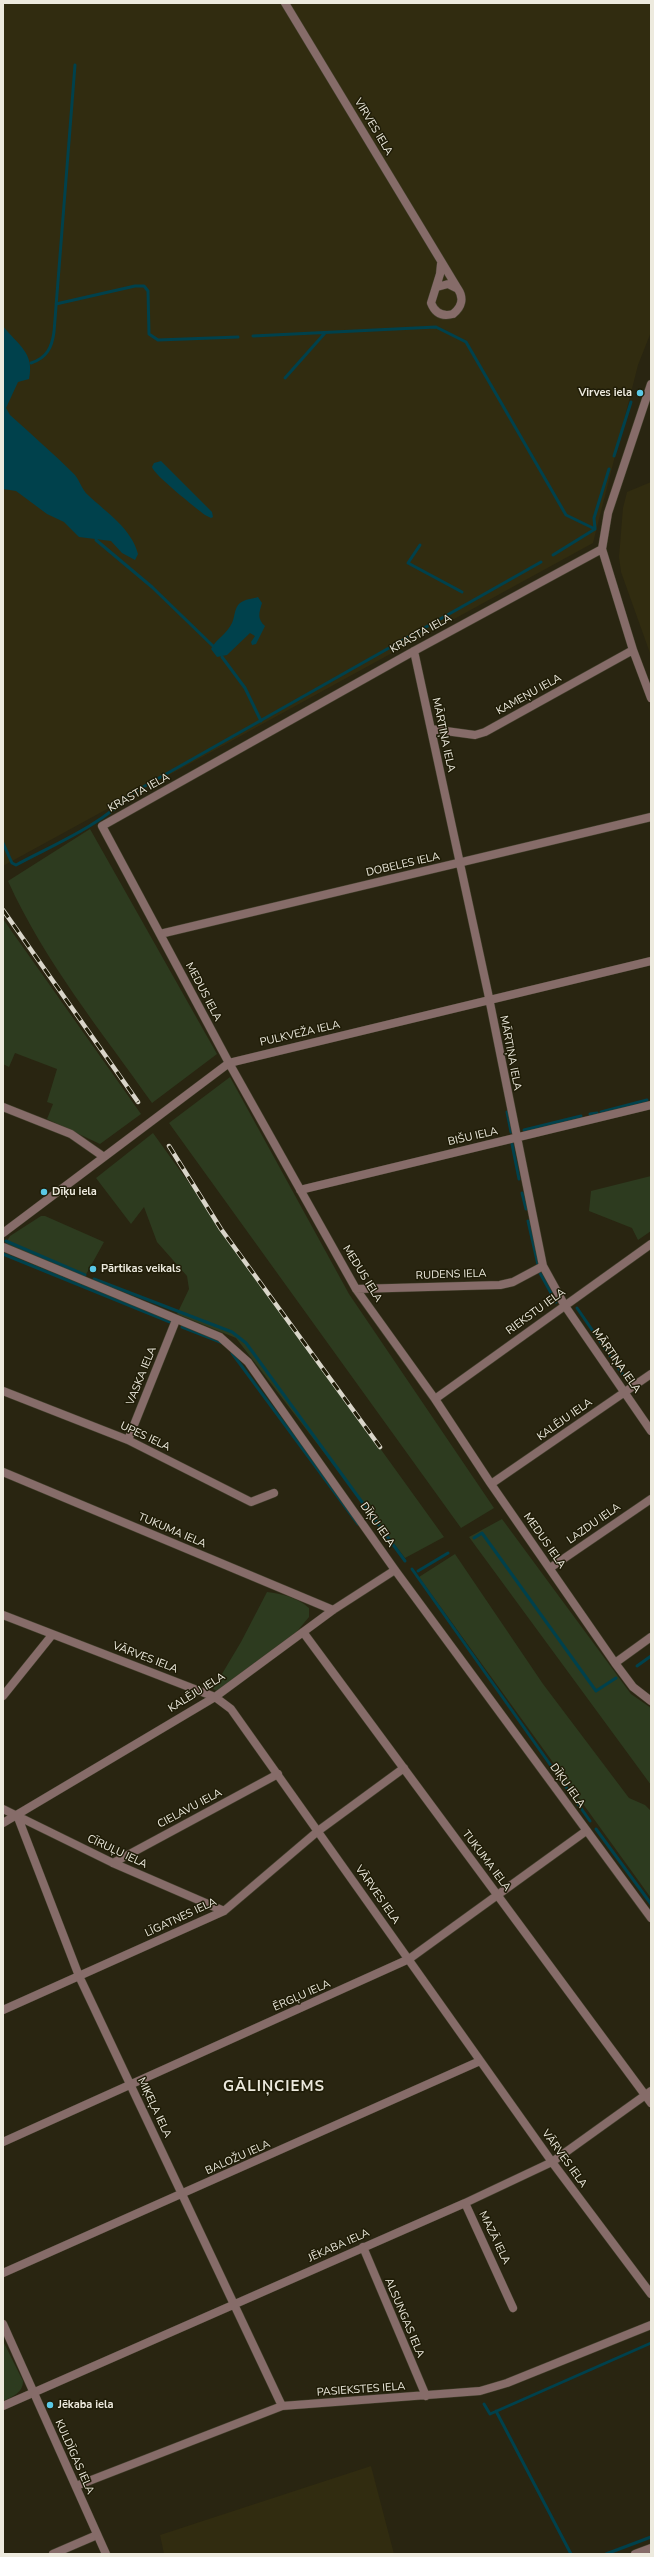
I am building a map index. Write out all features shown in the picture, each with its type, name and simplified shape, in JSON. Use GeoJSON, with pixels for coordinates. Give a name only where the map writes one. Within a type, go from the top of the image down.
{"type":"FeatureCollection","features":[{"type":"Feature","properties":{"kind":"street","name":"VIRVES IELA"},"geometry":{"type":"LineString","coordinates":[[285,3],[441,264],[458,289]]}},
{"type":"Feature","properties":{"kind":"street"},"geometry":{"type":"LineString","coordinates":[[437,287],[448,284],[458,289],[462,300],[461,305],[453,314],[448,315],[437,312],[433,308],[431,297],[437,287],[441,264]]}},
{"type":"Feature","properties":{"kind":"street"},"geometry":{"type":"LineString","coordinates":[[651,384],[608,513],[602,549],[633,650],[651,698]]}},
{"type":"Feature","properties":{"kind":"street","name":"KRASTA IELA"},"geometry":{"type":"LineString","coordinates":[[102,826],[414,651],[602,549]]}},
{"type":"Feature","properties":{"kind":"street","name":"KAMEŅU IELA"},"geometry":{"type":"LineString","coordinates":[[430,729],[475,735],[485,732],[633,650]]}},
{"type":"Feature","properties":{"kind":"street","name":"MĀRTIŅA IELA"},"geometry":{"type":"LineString","coordinates":[[414,651],[489,1000],[543,1266],[565,1306],[651,1431]]}},
{"type":"Feature","properties":{"kind":"street","name":"DOBELES IELA"},"geometry":{"type":"LineString","coordinates":[[160,934],[651,817]]}},
{"type":"Feature","properties":{"kind":"street","name":"MEDUS IELA"},"geometry":{"type":"LineString","coordinates":[[102,826],[229,1063],[356,1289],[435,1399],[491,1484],[615,1663],[633,1687],[651,1701]]}},
{"type":"Feature","properties":{"kind":"street","name":"PULKVEŽA IELA"},"geometry":{"type":"LineString","coordinates":[[3,1233],[229,1063],[651,961]]}},
{"type":"Feature","properties":{"kind":"street","name":"BIŠU IELA"},"geometry":{"type":"LineString","coordinates":[[300,1190],[651,1105]]}},
{"type":"Feature","properties":{"kind":"street"},"geometry":{"type":"LineString","coordinates":[[3,1107],[70,1134],[104,1157]]}},
{"type":"Feature","properties":{"kind":"street","name":"RIEKSTU IELA"},"geometry":{"type":"LineString","coordinates":[[435,1399],[651,1244]]}},
{"type":"Feature","properties":{"kind":"street","name":"DĪĶU IELA"},"geometry":{"type":"LineString","coordinates":[[3,1247],[220,1337],[248,1362],[395,1570],[651,1918]]}},
{"type":"Feature","properties":{"kind":"street","name":"RUDENS IELA"},"geometry":{"type":"LineString","coordinates":[[356,1289],[500,1285],[514,1282],[543,1266]]}},
{"type":"Feature","properties":{"kind":"street","name":"VASKA IELA"},"geometry":{"type":"LineString","coordinates":[[128,1440],[176,1320]]}},
{"type":"Feature","properties":{"kind":"street","name":"KALĒJU IELA"},"geometry":{"type":"LineString","coordinates":[[491,1484],[651,1374]]}},
{"type":"Feature","properties":{"kind":"street","name":"UPES IELA"},"geometry":{"type":"LineString","coordinates":[[3,1391],[128,1440],[251,1502],[274,1492]]}},
{"type":"Feature","properties":{"kind":"street","name":"TUKUMA IELA"},"geometry":{"type":"LineString","coordinates":[[3,1472],[333,1610]]}},
{"type":"Feature","properties":{"kind":"street","name":"LAZDU IELA"},"geometry":{"type":"LineString","coordinates":[[550,1568],[651,1499]]}},
{"type":"Feature","properties":{"kind":"street","name":"KALĒJU IELA"},"geometry":{"type":"LineString","coordinates":[[3,1823],[215,1697],[333,1610],[395,1570]]}},
{"type":"Feature","properties":{"kind":"street","name":"VĀRVES IELA"},"geometry":{"type":"LineString","coordinates":[[3,1615],[215,1697],[231,1709],[552,2162],[651,2294]]}},
{"type":"Feature","properties":{"kind":"street","name":"TUKUMA IELA"},"geometry":{"type":"LineString","coordinates":[[303,1632],[498,1895],[648,2093],[651,2103]]}},
{"type":"Feature","properties":{"kind":"street"},"geometry":{"type":"LineString","coordinates":[[3,1696],[52,1634]]}},
{"type":"Feature","properties":{"kind":"street"},"geometry":{"type":"LineString","coordinates":[[615,1663],[651,1638]]}},
{"type":"Feature","properties":{"kind":"street","name":"LĪGATNES IELA"},"geometry":{"type":"LineString","coordinates":[[3,2010],[224,1911],[318,1831],[404,1768]]}},
{"type":"Feature","properties":{"kind":"street","name":"CIELAVU IELA"},"geometry":{"type":"LineString","coordinates":[[113,1863],[278,1774]]}},
{"type":"Feature","properties":{"kind":"street","name":"CĪRUĻU IELA"},"geometry":{"type":"LineString","coordinates":[[3,1809],[113,1863],[224,1911]]}},
{"type":"Feature","properties":{"kind":"street","name":"MIĶEĻA IELA"},"geometry":{"type":"LineString","coordinates":[[16,1815],[79,1976],[282,2406]]}},
{"type":"Feature","properties":{"kind":"street","name":"ĒRGĻU IELA"},"geometry":{"type":"LineString","coordinates":[[3,2142],[409,1959],[586,1831]]}},
{"type":"Feature","properties":{"kind":"street","name":"BALOŽU IELA"},"geometry":{"type":"LineString","coordinates":[[3,2272],[182,2195],[480,2061]]}},
{"type":"Feature","properties":{"kind":"street","name":"JĒKABA IELA"},"geometry":{"type":"LineString","coordinates":[[3,2406],[465,2203],[552,2162],[648,2093]]}},
{"type":"Feature","properties":{"kind":"street","name":"MAZĀ IELA"},"geometry":{"type":"LineString","coordinates":[[465,2203],[503,2282],[513,2308]]}},
{"type":"Feature","properties":{"kind":"street","name":"ALSUNGAS IELA"},"geometry":{"type":"LineString","coordinates":[[362,2248],[426,2396]]}},
{"type":"Feature","properties":{"kind":"street","name":"KULDĪGAS IELA"},"geometry":{"type":"LineString","coordinates":[[3,2324],[106,2554]]}},
{"type":"Feature","properties":{"kind":"street","name":"PASIEKSTES IELA"},"geometry":{"type":"LineString","coordinates":[[76,2486],[282,2406],[480,2391],[507,2383],[651,2325]]}},
{"type":"Feature","properties":{"kind":"street"},"geometry":{"type":"LineString","coordinates":[[53,2554],[97,2536]]}},
{"type":"Feature","properties":{"kind":"street"},"geometry":{"type":"LineString","coordinates":[[635,2554],[651,2548]]}},
{"type":"Feature","properties":{"kind":"shaded area"},"geometry":{"type":"Polygon","coordinates":[[[3,3],[651,3],[651,332],[638,365],[593,543],[3,866],[3,3]]]}},
{"type":"Feature","properties":{"kind":"shaded area"},"geometry":{"type":"Polygon","coordinates":[[[651,482],[651,656],[621,572],[619,557],[623,508],[627,492],[651,482]]]}},
{"type":"Feature","properties":{"kind":"shaded area"},"geometry":{"type":"Polygon","coordinates":[[[371,2466],[394,2554],[164,2554],[160,2535],[371,2466]]]}},
{"type":"Feature","properties":{"kind":"green space"},"geometry":{"type":"Polygon","coordinates":[[[90,829],[217,1054],[152,1103],[56,968],[22,911],[8,881],[90,829]]]}},
{"type":"Feature","properties":{"kind":"green space"},"geometry":{"type":"Polygon","coordinates":[[[3,919],[141,1114],[100,1144],[47,1119],[53,1104],[47,1102],[57,1069],[15,1053],[9,1067],[3,1064],[3,919]]]}},
{"type":"Feature","properties":{"kind":"green space"},"geometry":{"type":"Polygon","coordinates":[[[230,1077],[349,1294],[494,1508],[461,1528],[169,1123],[230,1077]]]}},
{"type":"Feature","properties":{"kind":"green space"},"geometry":{"type":"Polygon","coordinates":[[[153,1133],[444,1537],[405,1558],[236,1338],[177,1314],[189,1289],[187,1276],[157,1242],[144,1207],[131,1224],[96,1178],[153,1133]]]}},
{"type":"Feature","properties":{"kind":"green space"},"geometry":{"type":"Polygon","coordinates":[[[651,1176],[651,1231],[638,1240],[632,1228],[589,1211],[591,1191],[651,1176]]]}},
{"type":"Feature","properties":{"kind":"green space"},"geometry":{"type":"Polygon","coordinates":[[[41,1216],[45,1216],[104,1242],[84,1278],[5,1244],[10,1236],[41,1216]]]}},
{"type":"Feature","properties":{"kind":"green space"},"geometry":{"type":"Polygon","coordinates":[[[502,1519],[631,1694],[651,1708],[651,1785],[469,1537],[502,1519]]]}},
{"type":"Feature","properties":{"kind":"green space"},"geometry":{"type":"Polygon","coordinates":[[[455,1554],[543,1684],[629,1798],[645,1805],[651,1811],[651,1898],[419,1577],[455,1554]]]}},
{"type":"Feature","properties":{"kind":"green space"},"geometry":{"type":"Polygon","coordinates":[[[267,1592],[284,1595],[299,1601],[309,1608],[309,1617],[294,1635],[217,1691],[213,1689],[241,1642],[267,1592]]]}},
{"type":"Feature","properties":{"kind":"green space"},"geometry":{"type":"Polygon","coordinates":[[[3,2341],[23,2381],[23,2385],[19,2392],[3,2401],[3,2341]]]}},
{"type":"Feature","properties":{"kind":"water"},"geometry":{"type":"Polygon","coordinates":[[[3,326],[24,350],[30,362],[29,379],[18,382],[6,408],[10,415],[75,475],[86,493],[124,529],[135,545],[138,554],[135,560],[122,553],[111,541],[79,537],[64,522],[47,514],[16,491],[3,489],[3,326]]]}},
{"type":"Feature","properties":{"kind":"water"},"geometry":{"type":"Polygon","coordinates":[[[161,461],[212,512],[213,517],[211,518],[205,515],[154,471],[152,467],[154,463],[161,461]]]}},
{"type":"Feature","properties":{"kind":"water"},"geometry":{"type":"Polygon","coordinates":[[[258,597],[262,603],[260,618],[265,626],[256,644],[252,645],[251,642],[255,636],[250,633],[227,655],[217,657],[211,649],[230,627],[238,605],[244,601],[258,597]]]}},
{"type":"Feature","properties":{"kind":"waterway"},"geometry":{"type":"LineString","coordinates":[[31,363],[41,358],[48,351],[54,332],[75,65]]}},
{"type":"Feature","properties":{"kind":"waterway"},"geometry":{"type":"LineString","coordinates":[[56,304],[135,286],[144,286],[148,291],[149,334],[158,340],[238,337]]}},
{"type":"Feature","properties":{"kind":"waterway"},"geometry":{"type":"LineString","coordinates":[[253,336],[436,327],[466,342],[566,515],[595,529]]}},
{"type":"Feature","properties":{"kind":"waterway"},"geometry":{"type":"LineString","coordinates":[[285,378],[325,333]]}},
{"type":"Feature","properties":{"kind":"waterway"},"geometry":{"type":"LineString","coordinates":[[614,456],[631,402]]}},
{"type":"Feature","properties":{"kind":"waterway"},"geometry":{"type":"LineString","coordinates":[[595,529],[594,518],[609,469]]}},
{"type":"Feature","properties":{"kind":"waterway"},"geometry":{"type":"LineString","coordinates":[[553,555],[595,529]]}},
{"type":"Feature","properties":{"kind":"waterway"},"geometry":{"type":"LineString","coordinates":[[96,540],[152,587],[213,646]]}},
{"type":"Feature","properties":{"kind":"waterway"},"geometry":{"type":"LineString","coordinates":[[420,545],[408,563],[462,592]]}},
{"type":"Feature","properties":{"kind":"waterway"},"geometry":{"type":"LineString","coordinates":[[3,843],[12,863],[16,865],[76,834],[105,816],[129,795],[541,562]]}},
{"type":"Feature","properties":{"kind":"waterway"},"geometry":{"type":"LineString","coordinates":[[222,657],[245,688],[261,721]]}},
{"type":"Feature","properties":{"kind":"waterway"},"geometry":{"type":"LineString","coordinates":[[601,1112],[647,1100]]}},
{"type":"Feature","properties":{"kind":"waterway"},"geometry":{"type":"LineString","coordinates":[[507,1112],[511,1132]]}},
{"type":"Feature","properties":{"kind":"waterway"},"geometry":{"type":"LineString","coordinates":[[590,1114],[597,1113]]}},
{"type":"Feature","properties":{"kind":"waterway"},"geometry":{"type":"LineString","coordinates":[[524,1130],[581,1116]]}},
{"type":"Feature","properties":{"kind":"waterway"},"geometry":{"type":"LineString","coordinates":[[512,1144],[519,1179]]}},
{"type":"Feature","properties":{"kind":"waterway"},"geometry":{"type":"LineString","coordinates":[[522,1193],[526,1209]]}},
{"type":"Feature","properties":{"kind":"waterway"},"geometry":{"type":"LineString","coordinates":[[528,1221],[538,1265]]}},
{"type":"Feature","properties":{"kind":"waterway"},"geometry":{"type":"LineString","coordinates":[[6,1241],[85,1275]]}},
{"type":"Feature","properties":{"kind":"waterway"},"geometry":{"type":"LineString","coordinates":[[3,1254],[170,1322]]}},
{"type":"Feature","properties":{"kind":"waterway"},"geometry":{"type":"LineString","coordinates":[[540,1273],[556,1302]]}},
{"type":"Feature","properties":{"kind":"waterway"},"geometry":{"type":"LineString","coordinates":[[94,1279],[232,1332],[246,1343],[405,1561]]}},
{"type":"Feature","properties":{"kind":"waterway"},"geometry":{"type":"LineString","coordinates":[[577,1308],[624,1376]]}},
{"type":"Feature","properties":{"kind":"waterway"},"geometry":{"type":"LineString","coordinates":[[182,1327],[223,1343]]}},
{"type":"Feature","properties":{"kind":"waterway"},"geometry":{"type":"LineString","coordinates":[[232,1353],[358,1524]]}},
{"type":"Feature","properties":{"kind":"waterway"},"geometry":{"type":"LineString","coordinates":[[474,1538],[482,1533],[596,1691],[616,1678]]}},
{"type":"Feature","properties":{"kind":"waterway"},"geometry":{"type":"LineString","coordinates":[[418,1571],[448,1553]]}},
{"type":"Feature","properties":{"kind":"waterway"},"geometry":{"type":"LineString","coordinates":[[412,1569],[590,1821]]}},
{"type":"Feature","properties":{"kind":"waterway"},"geometry":{"type":"LineString","coordinates":[[637,1666],[651,1656]]}},
{"type":"Feature","properties":{"kind":"waterway"},"geometry":{"type":"LineString","coordinates":[[596,1829],[651,1904]]}},
{"type":"Feature","properties":{"kind":"waterway"},"geometry":{"type":"LineString","coordinates":[[484,2404],[490,2414],[651,2343]]}},
{"type":"Feature","properties":{"kind":"waterway"},"geometry":{"type":"LineString","coordinates":[[496,2411],[571,2554]]}},
{"type":"Feature","properties":{"kind":"waterway"},"geometry":{"type":"LineString","coordinates":[[606,2554],[651,2537]]}},
{"type":"Feature","properties":{"kind":"railway"},"geometry":{"type":"LineString","coordinates":[[3,910],[138,1102]]}},
{"type":"Feature","properties":{"kind":"railway"},"geometry":{"type":"LineString","coordinates":[[169,1146],[221,1229],[380,1447]]}},
{"type":"Feature","properties":{"kind":"place","name":"Virves iela"},"geometry":{"type":"Point","coordinates":[640,393]}},
{"type":"Feature","properties":{"kind":"place","name":"Dīķu iela"},"geometry":{"type":"Point","coordinates":[44,1192]}},
{"type":"Feature","properties":{"kind":"place","name":"Pārtikas veikals"},"geometry":{"type":"Point","coordinates":[93,1269]}},
{"type":"Feature","properties":{"kind":"place","name":"Jēkaba iela"},"geometry":{"type":"Point","coordinates":[50,2405]}},
{"type":"Feature","properties":{"kind":"district","name":"GĀLIŅCIEMS"},"geometry":{"type":"Point","coordinates":[274,2087]}}]}
